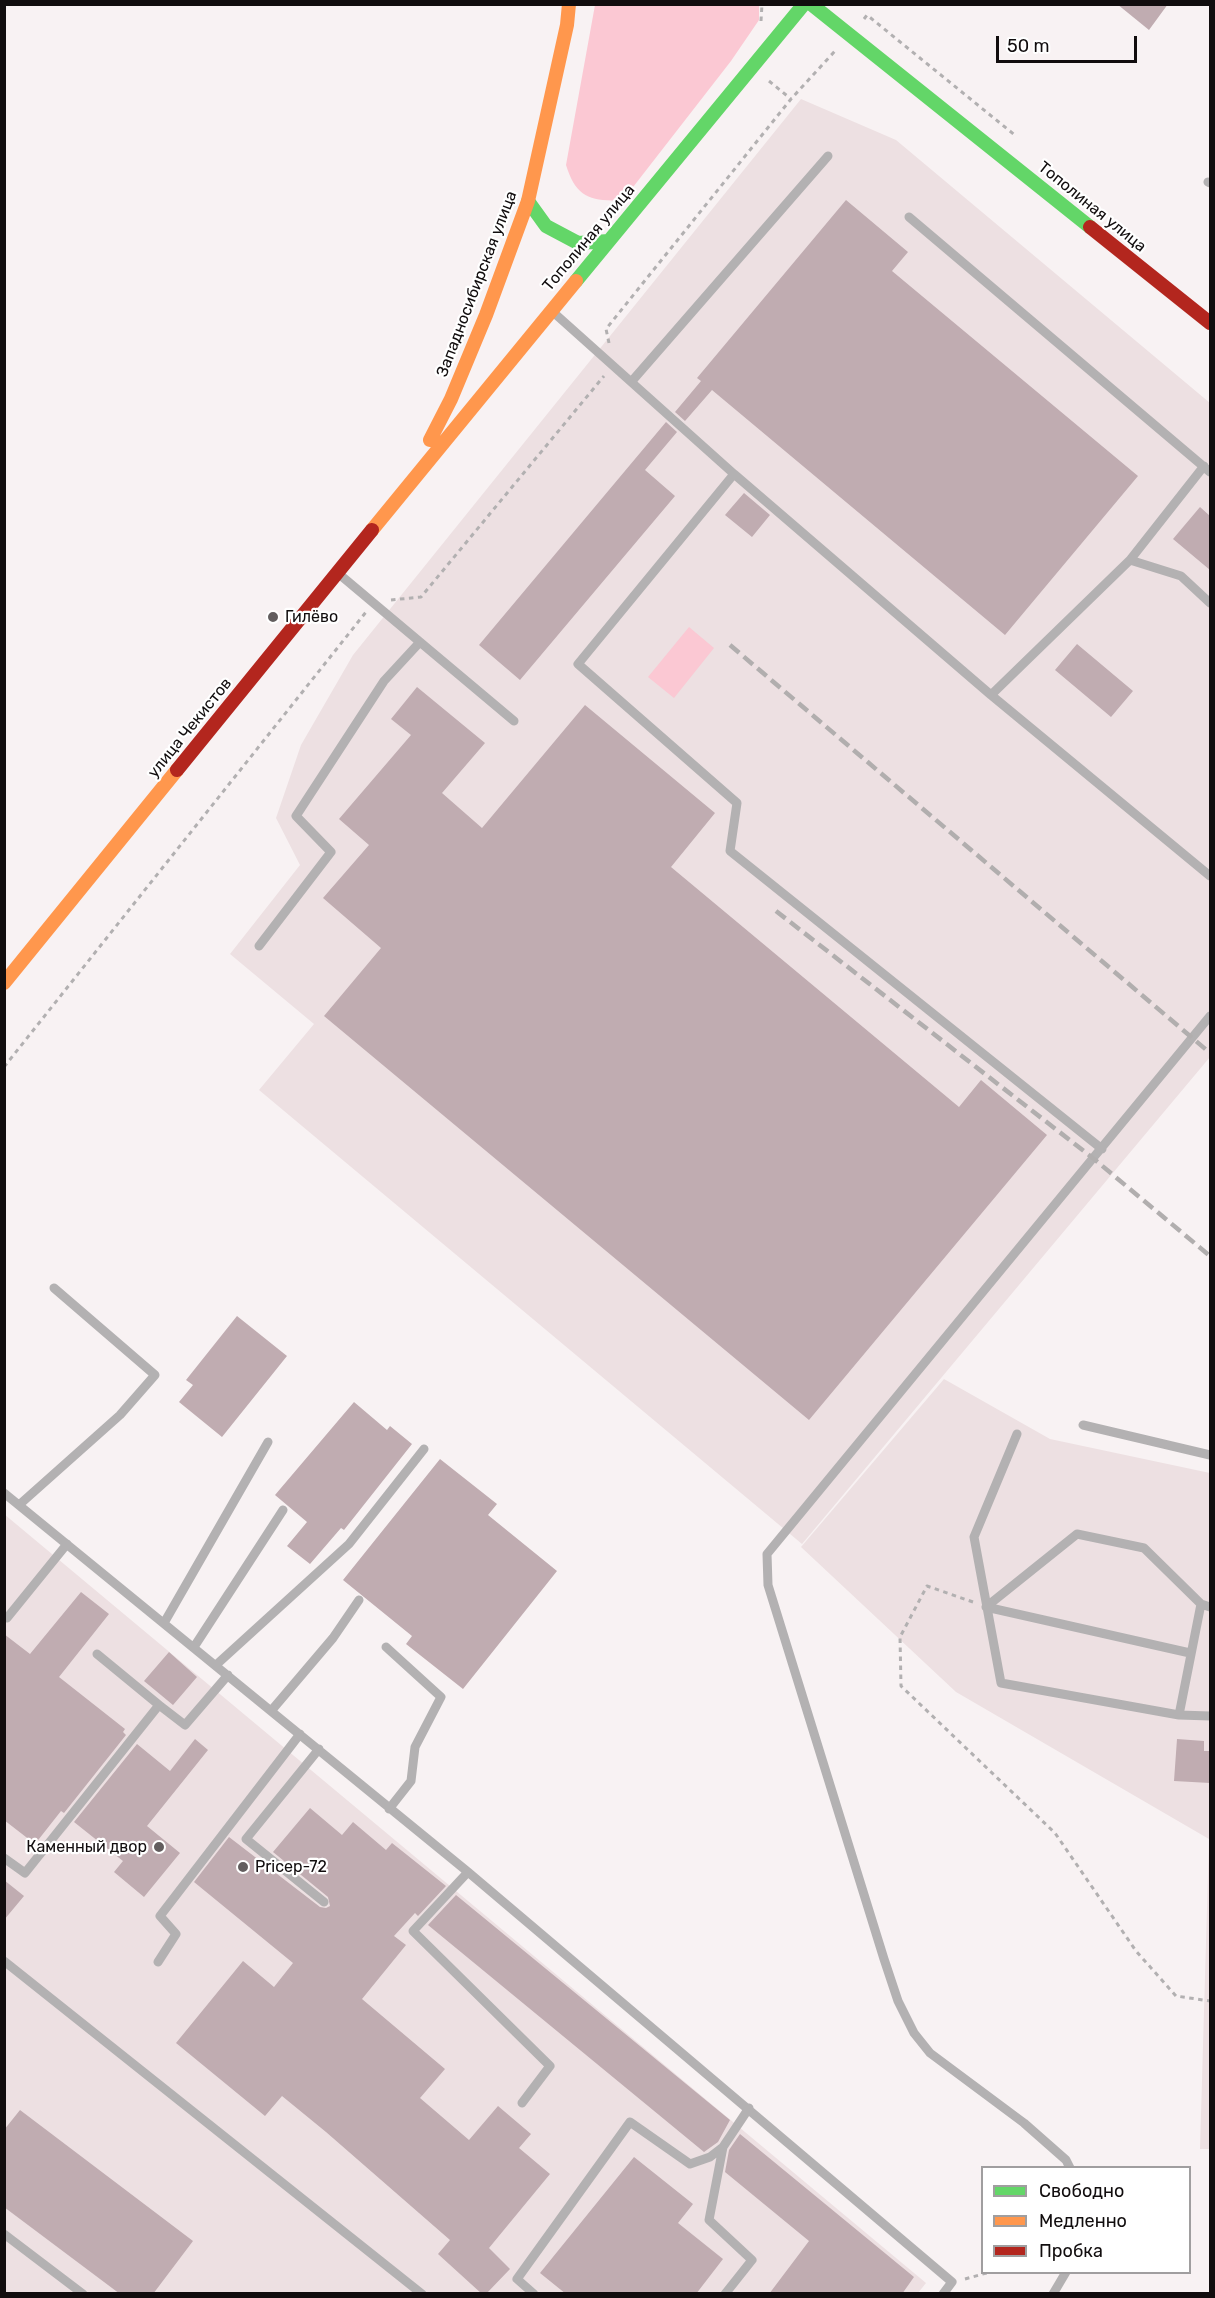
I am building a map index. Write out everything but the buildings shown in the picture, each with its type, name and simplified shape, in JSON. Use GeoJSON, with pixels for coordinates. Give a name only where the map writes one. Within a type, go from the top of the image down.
{"type":"FeatureCollection","features":[{"type":"Feature","properties":{"kind":"main road","name":"Западносибирская улица"},"geometry":{"type":"LineString","coordinates":[[401,494],[451,399],[486,315],[528,201],[567,25],[569,4]]}},
{"type":"Feature","properties":{"kind":"main road","name":"Тополиная улица"},"geometry":{"type":"LineString","coordinates":[[401,494],[804,4]]}},
{"type":"Feature","properties":{"kind":"main road","name":"Тополиная улица"},"geometry":{"type":"LineString","coordinates":[[811,4],[1210,323]]}},
{"type":"Feature","properties":{"kind":"main road"},"geometry":{"type":"LineString","coordinates":[[528,201],[546,226],[578,243],[609,241]]}},
{"type":"Feature","properties":{"kind":"main road","name":"улица Чекистов"},"geometry":{"type":"LineString","coordinates":[[6,979],[401,494]]}},
{"type":"Feature","properties":{"kind":"lane"},"geometry":{"type":"LineString","coordinates":[[632,381],[828,156]]}},
{"type":"Feature","properties":{"kind":"lane"},"geometry":{"type":"LineString","coordinates":[[909,217],[1207,469],[1130,560],[991,695]]}},
{"type":"Feature","properties":{"kind":"lane"},"geometry":{"type":"LineString","coordinates":[[551,310],[734,474],[991,695],[1210,876]]}},
{"type":"Feature","properties":{"kind":"lane"},"geometry":{"type":"LineString","coordinates":[[734,474],[578,664],[737,803],[730,851],[1102,1149]]}},
{"type":"Feature","properties":{"kind":"lane"},"geometry":{"type":"LineString","coordinates":[[1130,560],[1181,576],[1210,603]]}},
{"type":"Feature","properties":{"kind":"lane"},"geometry":{"type":"LineString","coordinates":[[337,573],[514,721]]}},
{"type":"Feature","properties":{"kind":"lane"},"geometry":{"type":"LineString","coordinates":[[259,946],[331,852],[296,816],[384,681],[420,642]]}},
{"type":"Feature","properties":{"kind":"lane"},"geometry":{"type":"LineString","coordinates":[[1069,2166],[1066,2160],[1024,2123],[930,2053],[914,2033],[898,2001],[768,1585],[767,1554],[1210,1016]]}},
{"type":"Feature","properties":{"kind":"lane"},"geometry":{"type":"LineString","coordinates":[[19,1505],[120,1415],[155,1375],[54,1288]]}},
{"type":"Feature","properties":{"kind":"lane"},"geometry":{"type":"LineString","coordinates":[[1083,1425],[1210,1455]]}},
{"type":"Feature","properties":{"kind":"lane"},"geometry":{"type":"LineString","coordinates":[[1017,1434],[974,1536],[1001,1683],[1179,1715],[1210,1716]]}},
{"type":"Feature","properties":{"kind":"lane"},"geometry":{"type":"LineString","coordinates":[[164,1623],[268,1442]]}},
{"type":"Feature","properties":{"kind":"lane"},"geometry":{"type":"LineString","coordinates":[[216,1665],[349,1544],[424,1449]]}},
{"type":"Feature","properties":{"kind":"lane"},"geometry":{"type":"LineString","coordinates":[[4,1494],[319,1749],[748,2108],[952,2282],[943,2294]]}},
{"type":"Feature","properties":{"kind":"lane"},"geometry":{"type":"LineString","coordinates":[[194,1647],[283,1510]]}},
{"type":"Feature","properties":{"kind":"lane"},"geometry":{"type":"LineString","coordinates":[[986,1607],[1077,1534],[1144,1548],[1206,1605],[1190,1653],[1179,1715]]}},
{"type":"Feature","properties":{"kind":"lane"},"geometry":{"type":"LineString","coordinates":[[8,1618],[67,1544]]}},
{"type":"Feature","properties":{"kind":"lane"},"geometry":{"type":"LineString","coordinates":[[271,1711],[333,1638],[359,1600]]}},
{"type":"Feature","properties":{"kind":"lane"},"geometry":{"type":"LineString","coordinates":[[986,1607],[1190,1653]]}},
{"type":"Feature","properties":{"kind":"lane"},"geometry":{"type":"LineString","coordinates":[[386,1647],[441,1697],[415,1747],[411,1781],[389,1809]]}},
{"type":"Feature","properties":{"kind":"lane"},"geometry":{"type":"LineString","coordinates":[[97,1654],[185,1725],[228,1675]]}},
{"type":"Feature","properties":{"kind":"lane"},"geometry":{"type":"LineString","coordinates":[[4,1858],[25,1873],[159,1705]]}},
{"type":"Feature","properties":{"kind":"lane"},"geometry":{"type":"LineString","coordinates":[[158,1962],[176,1934],[160,1916],[300,1734]]}},
{"type":"Feature","properties":{"kind":"lane"},"geometry":{"type":"LineString","coordinates":[[319,1749],[246,1839],[324,1902]]}},
{"type":"Feature","properties":{"kind":"lane"},"geometry":{"type":"LineString","coordinates":[[468,1872],[412,1931],[550,2066],[522,2103]]}},
{"type":"Feature","properties":{"kind":"lane"},"geometry":{"type":"LineString","coordinates":[[4,1961],[422,2294]]}},
{"type":"Feature","properties":{"kind":"lane"},"geometry":{"type":"LineString","coordinates":[[534,2294],[517,2279],[630,2122],[690,2164],[710,2157],[723,2147],[748,2108]]}},
{"type":"Feature","properties":{"kind":"lane"},"geometry":{"type":"LineString","coordinates":[[723,2147],[709,2220],[752,2260],[725,2294]]}},
{"type":"Feature","properties":{"kind":"lane"},"geometry":{"type":"LineString","coordinates":[[4,2234],[83,2294]]}},
{"type":"Feature","properties":{"kind":"lane"},"geometry":{"type":"LineString","coordinates":[[1053,2294],[1065,2274]]}},
{"type":"Feature","properties":{"kind":"path"},"geometry":{"type":"LineString","coordinates":[[4,1066],[373,602],[421,597],[613,365],[606,329],[791,99],[867,15]]}},
{"type":"Feature","properties":{"kind":"path"},"geometry":{"type":"LineString","coordinates":[[986,1607],[927,1586],[900,1637],[901,1686],[1055,1833],[1136,1951],[1176,1996],[1210,2001]]}},
{"type":"Feature","properties":{"kind":"path"},"geometry":{"type":"LineString","coordinates":[[952,2282],[982,2274]]}},
{"type":"Feature","properties":{"kind":"shaded area"},"geometry":{"type":"Polygon","coordinates":[[[595,5],[759,5],[759,20],[731,61],[623,200],[602,200],[586,195],[574,184],[566,165],[595,5]]]}},
{"type":"Feature","properties":{"kind":"shaded area"},"geometry":{"type":"Polygon","coordinates":[[[801,99],[896,140],[1210,403],[1210,1057],[802,1544],[259,1090],[314,1024],[230,954],[300,865],[276,818],[301,745],[353,655],[801,99]]]}},
{"type":"Feature","properties":{"kind":"shaded area"},"geometry":{"type":"Polygon","coordinates":[[[689,627],[714,648],[674,698],[648,677],[689,627]]]}},
{"type":"Feature","properties":{"kind":"shaded area"},"geometry":{"type":"Polygon","coordinates":[[[944,1379],[1050,1439],[1210,1473],[1210,2149],[1200,2149],[1209,1839],[956,1692],[801,1547],[944,1379]]]}},
{"type":"Feature","properties":{"kind":"shaded area"},"geometry":{"type":"Polygon","coordinates":[[[4,1514],[926,2283],[918,2293],[5,2293],[4,1514]]]}},
{"type":"Feature","properties":{"kind":"railway"},"geometry":{"type":"LineString","coordinates":[[730,645],[1210,1053]]}},
{"type":"Feature","properties":{"kind":"railway"},"geometry":{"type":"LineString","coordinates":[[776,911],[1094,1159],[1210,1256]]}},
{"type":"Feature","properties":{"kind":"traffic: fast"},"geometry":{"type":"LineString","coordinates":[[576,281],[804,4]]}},
{"type":"Feature","properties":{"kind":"traffic: fast"},"geometry":{"type":"LineString","coordinates":[[811,4],[1090,227]]}},
{"type":"Feature","properties":{"kind":"traffic: fast"},"geometry":{"type":"LineString","coordinates":[[528,201],[546,226],[578,243],[609,241]]}},
{"type":"Feature","properties":{"kind":"traffic: slow"},"geometry":{"type":"LineString","coordinates":[[430,440],[451,399],[486,315],[528,201],[567,25],[569,4]]}},
{"type":"Feature","properties":{"kind":"traffic: slow"},"geometry":{"type":"LineString","coordinates":[[372,530],[576,281]]}},
{"type":"Feature","properties":{"kind":"traffic: slow"},"geometry":{"type":"LineString","coordinates":[[4,983],[177,770]]}},
{"type":"Feature","properties":{"kind":"traffic: jam"},"geometry":{"type":"LineString","coordinates":[[1090,227],[1210,323]]}},
{"type":"Feature","properties":{"kind":"traffic: jam"},"geometry":{"type":"LineString","coordinates":[[177,770],[372,530]]}},
{"type":"Feature","properties":{"kind":"place","name":"Гилёво"},"geometry":{"type":"Point","coordinates":[273,617]}},
{"type":"Feature","properties":{"kind":"place","name":"Каменный двор"},"geometry":{"type":"Point","coordinates":[159,1847]}},
{"type":"Feature","properties":{"kind":"place","name":"Pricep-72"},"geometry":{"type":"Point","coordinates":[243,1867]}}]}
